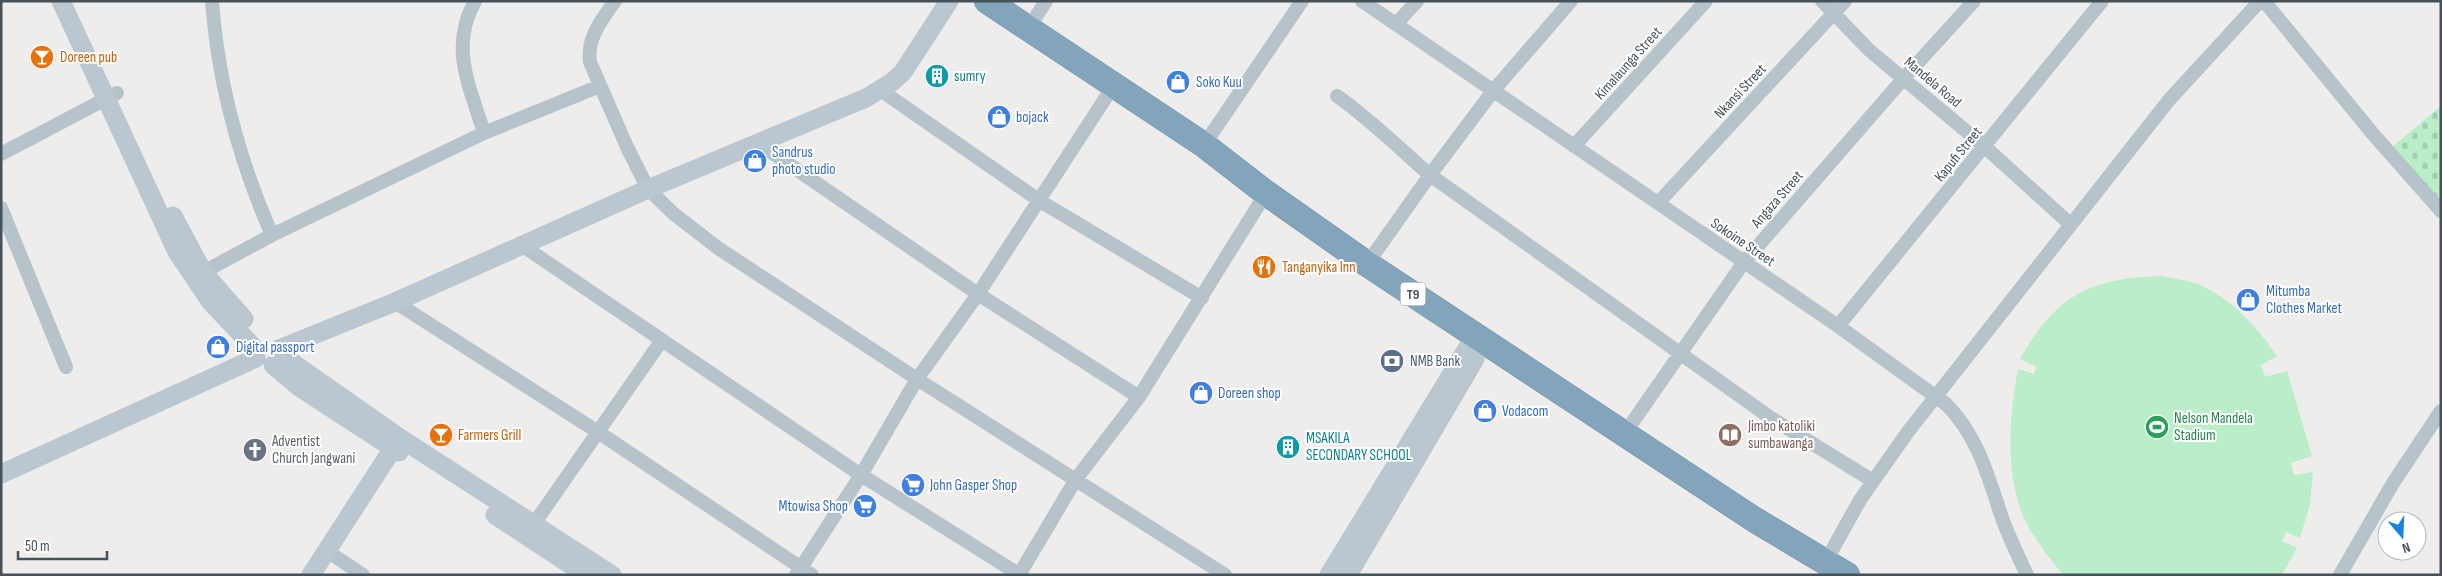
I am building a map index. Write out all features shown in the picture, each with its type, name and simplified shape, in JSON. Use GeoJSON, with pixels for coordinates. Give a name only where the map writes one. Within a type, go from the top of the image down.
{"type":"FeatureCollection","features":[{"type":"Feature","properties":{"kind":"highway","name":"T9"},"geometry":{"type":"LineString","coordinates":[[987,1],[1204,145],[1266,193],[1367,264],[1755,520],[1847,575]]}},
{"type":"Feature","properties":{"kind":"street"},"geometry":{"type":"LineString","coordinates":[[61,1],[172,214],[210,301],[268,353],[299,387],[397,444],[530,530],[612,575]]}},
{"type":"Feature","properties":{"kind":"street"},"geometry":{"type":"LineString","coordinates":[[75,1],[112,96]]}},
{"type":"Feature","properties":{"kind":"street"},"geometry":{"type":"LineString","coordinates":[[212,1],[214,29],[237,145],[272,235]]}},
{"type":"Feature","properties":{"kind":"street"},"geometry":{"type":"LineString","coordinates":[[476,1],[464,26],[462,40],[464,68],[484,133]]}},
{"type":"Feature","properties":{"kind":"street"},"geometry":{"type":"LineString","coordinates":[[615,1],[597,26],[588,48],[590,62],[648,189],[674,214],[718,248],[917,379],[1225,575]]}},
{"type":"Feature","properties":{"kind":"street"},"geometry":{"type":"LineString","coordinates":[[1,474],[268,353],[395,302],[648,189],[866,98],[892,82],[903,72],[949,1]]}},
{"type":"Feature","properties":{"kind":"street"},"geometry":{"type":"LineString","coordinates":[[1028,28],[1046,1]]}},
{"type":"Feature","properties":{"kind":"street"},"geometry":{"type":"LineString","coordinates":[[1204,145],[1302,1]]}},
{"type":"Feature","properties":{"kind":"street","name":"Sokoine Street"},"geometry":{"type":"LineString","coordinates":[[1362,1],[1838,326],[1946,404],[1957,415],[1973,438],[1991,481],[2002,518],[2027,575]]}},
{"type":"Feature","properties":{"kind":"street"},"geometry":{"type":"LineString","coordinates":[[1396,24],[1417,1]]}},
{"type":"Feature","properties":{"kind":"street"},"geometry":{"type":"LineString","coordinates":[[1367,264],[1493,91],[1571,1]]}},
{"type":"Feature","properties":{"kind":"street","name":"Kimalaunga Street"},"geometry":{"type":"LineString","coordinates":[[1574,146],[1706,1]]}},
{"type":"Feature","properties":{"kind":"street","name":"Mandela Road"},"geometry":{"type":"LineString","coordinates":[[1822,1],[1869,50],[1984,146],[2070,224]]}},
{"type":"Feature","properties":{"kind":"street","name":"Nkansi Street"},"geometry":{"type":"LineString","coordinates":[[1658,203],[1845,1]]}},
{"type":"Feature","properties":{"kind":"street","name":"Angaza Street"},"geometry":{"type":"LineString","coordinates":[[1625,433],[1744,262],[1904,78],[1974,1]]}},
{"type":"Feature","properties":{"kind":"street","name":"Kapufi Street"},"geometry":{"type":"LineString","coordinates":[[1838,326],[2102,1]]}},
{"type":"Feature","properties":{"kind":"street"},"geometry":{"type":"LineString","coordinates":[[1826,561],[1873,481],[1935,397],[2169,100],[2260,1]]}},
{"type":"Feature","properties":{"kind":"street"},"geometry":{"type":"LineString","coordinates":[[2264,1],[2373,134],[2441,212]]}},
{"type":"Feature","properties":{"kind":"street"},"geometry":{"type":"LineString","coordinates":[[395,302],[598,432],[803,572],[917,379],[978,294],[1114,85]]}},
{"type":"Feature","properties":{"kind":"street"},"geometry":{"type":"LineString","coordinates":[[198,275],[272,235],[484,133],[600,86]]}},
{"type":"Feature","properties":{"kind":"street"},"geometry":{"type":"LineString","coordinates":[[879,89],[1040,201],[1202,298]]}},
{"type":"Feature","properties":{"kind":"street"},"geometry":{"type":"LineString","coordinates":[[1,154],[112,96]]}},
{"type":"Feature","properties":{"kind":"street"},"geometry":{"type":"LineString","coordinates":[[1337,96],[1362,113],[1389,140],[1430,175],[1768,416],[1873,481]]}},
{"type":"Feature","properties":{"kind":"street"},"geometry":{"type":"LineString","coordinates":[[758,143],[978,294],[1139,397]]}},
{"type":"Feature","properties":{"kind":"street"},"geometry":{"type":"LineString","coordinates":[[523,246],[861,475],[1020,575],[1076,479],[1139,397],[1266,193]]}},
{"type":"Feature","properties":{"kind":"street"},"geometry":{"type":"LineString","coordinates":[[1,208],[66,367]]}},
{"type":"Feature","properties":{"kind":"street"},"geometry":{"type":"LineString","coordinates":[[1329,575],[1481,338]]}},
{"type":"Feature","properties":{"kind":"street"},"geometry":{"type":"LineString","coordinates":[[1348,575],[1481,338]]}},
{"type":"Feature","properties":{"kind":"street"},"geometry":{"type":"LineString","coordinates":[[530,530],[662,340]]}},
{"type":"Feature","properties":{"kind":"street"},"geometry":{"type":"LineString","coordinates":[[2340,575],[2393,484],[2441,411]]}},
{"type":"Feature","properties":{"kind":"street"},"geometry":{"type":"LineString","coordinates":[[311,575],[397,444]]}},
{"type":"Feature","properties":{"kind":"street"},"geometry":{"type":"LineString","coordinates":[[530,530],[586,575]]}},
{"type":"Feature","properties":{"kind":"street"},"geometry":{"type":"LineString","coordinates":[[327,550],[363,575]]}},
{"type":"Feature","properties":{"kind":"green space"},"geometry":{"type":"Polygon","coordinates":[[[2441,106],[2441,203],[2392,147],[2441,106]]]}},
{"type":"Feature","properties":{"kind":"green space","name":"Nelson Mandela Stadium"},"geometry":{"type":"Polygon","coordinates":[[[2162,276],[2196,283],[2234,306],[2253,325],[2277,356],[2261,365],[2265,377],[2287,371],[2312,456],[2291,463],[2294,475],[2313,472],[2310,504],[2300,538],[2286,532],[2282,541],[2297,548],[2282,575],[2063,575],[2035,538],[2027,524],[2015,488],[2012,468],[2010,448],[2012,407],[2018,369],[2034,374],[2036,366],[2020,359],[2033,337],[2047,319],[2078,294],[2095,286],[2114,281],[2162,276]]]}},
{"type":"Feature","properties":{"kind":"place","name":"Doreen pub"},"geometry":{"type":"Point","coordinates":[42,57]}},
{"type":"Feature","properties":{"kind":"place","name":"sumry"},"geometry":{"type":"Point","coordinates":[937,76]}},
{"type":"Feature","properties":{"kind":"place","name":"Soko Kuu"},"geometry":{"type":"Point","coordinates":[1178,82]}},
{"type":"Feature","properties":{"kind":"place","name":"bojack"},"geometry":{"type":"Point","coordinates":[999,117]}},
{"type":"Feature","properties":{"kind":"place","name":"Sandrus photo studio"},"geometry":{"type":"Point","coordinates":[755,161]}},
{"type":"Feature","properties":{"kind":"place","name":"Tanganyika Inn"},"geometry":{"type":"Point","coordinates":[1264,267]}},
{"type":"Feature","properties":{"kind":"place","name":"Mitumba Clothes Market"},"geometry":{"type":"Point","coordinates":[2248,300]}},
{"type":"Feature","properties":{"kind":"place","name":"Digital passport"},"geometry":{"type":"Point","coordinates":[218,347]}},
{"type":"Feature","properties":{"kind":"place","name":"NMB Bank"},"geometry":{"type":"Point","coordinates":[1392,361]}},
{"type":"Feature","properties":{"kind":"place","name":"Doreen shop"},"geometry":{"type":"Point","coordinates":[1201,393]}},
{"type":"Feature","properties":{"kind":"place","name":"Vodacom"},"geometry":{"type":"Point","coordinates":[1485,411]}},
{"type":"Feature","properties":{"kind":"place","name":"Nelson Mandela Stadium"},"geometry":{"type":"Point","coordinates":[2157,427]}},
{"type":"Feature","properties":{"kind":"place","name":"Farmers Grill"},"geometry":{"type":"Point","coordinates":[441,435]}},
{"type":"Feature","properties":{"kind":"place","name":"Jimbo katoliki sumbawanga"},"geometry":{"type":"Point","coordinates":[1730,435]}},
{"type":"Feature","properties":{"kind":"place","name":"MSAKILA SECONDARY SCHOOL"},"geometry":{"type":"Point","coordinates":[1288,447]}},
{"type":"Feature","properties":{"kind":"place","name":"Adventist Church Jangwani"},"geometry":{"type":"Point","coordinates":[255,450]}},
{"type":"Feature","properties":{"kind":"place","name":"John Gasper Shop"},"geometry":{"type":"Point","coordinates":[913,485]}},
{"type":"Feature","properties":{"kind":"place","name":"Mtowisa Shop"},"geometry":{"type":"Point","coordinates":[865,506]}}]}
